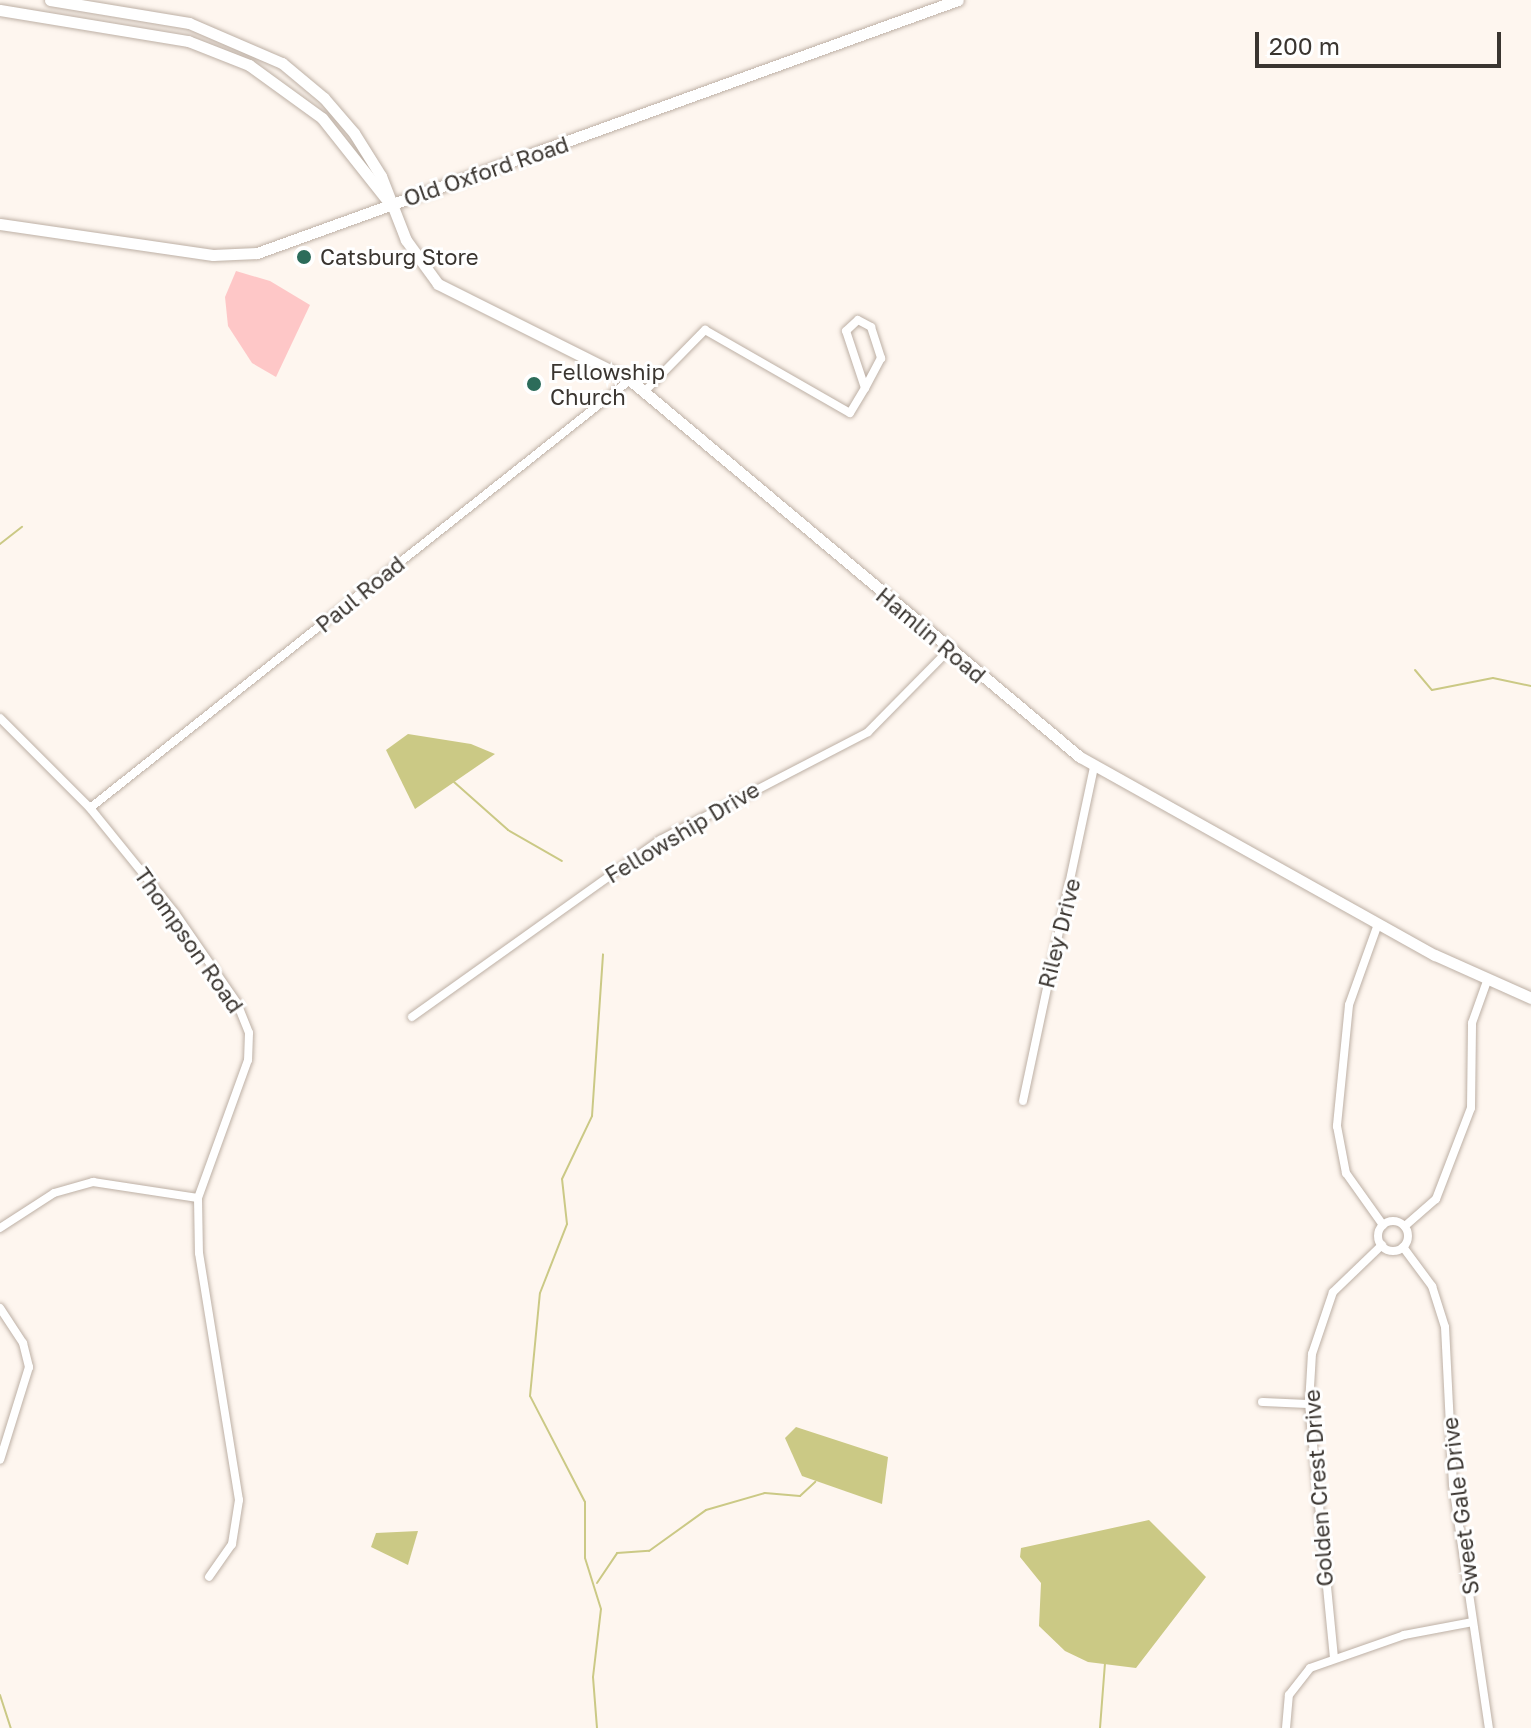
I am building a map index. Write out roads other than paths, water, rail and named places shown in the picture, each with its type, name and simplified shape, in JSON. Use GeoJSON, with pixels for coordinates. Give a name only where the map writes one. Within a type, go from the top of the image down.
{"type":"FeatureCollection","features":[{"type":"Feature","properties":{"kind":"street"},"geometry":{"type":"LineString","coordinates":[[50,0],[189,23],[269,55],[336,110],[381,176],[390,204]]}},
{"type":"Feature","properties":{"kind":"street","name":"Old Oxford Road"},"geometry":{"type":"LineString","coordinates":[[0,224],[240,255],[284,246],[390,204],[958,0]]}},
{"type":"Feature","properties":{"kind":"street"},"geometry":{"type":"LineString","coordinates":[[0,10],[177,39],[241,61],[322,118],[390,204]]}},
{"type":"Feature","properties":{"kind":"street","name":"Hamlin Road"},"geometry":{"type":"LineString","coordinates":[[390,204],[418,261],[448,291],[630,380],[645,391],[949,650],[1094,766],[1378,924],[1487,981],[1531,998]]}},
{"type":"Feature","properties":{"kind":"street"},"geometry":{"type":"LineString","coordinates":[[645,391],[705,330],[850,413],[865,388],[881,358],[871,327],[858,320],[846,331],[865,388]]}},
{"type":"Feature","properties":{"kind":"street","name":"Paul Road"},"geometry":{"type":"LineString","coordinates":[[90,808],[630,380]]}},
{"type":"Feature","properties":{"kind":"street","name":"Fellowship Drive"},"geometry":{"type":"LineString","coordinates":[[412,1017],[660,840],[868,732],[949,650]]}},
{"type":"Feature","properties":{"kind":"street","name":"Thompson Road"},"geometry":{"type":"LineString","coordinates":[[0,718],[90,808],[195,940],[246,1022],[248,1060],[198,1198],[199,1253],[239,1500],[232,1544],[209,1577]]}},
{"type":"Feature","properties":{"kind":"street","name":"Riley Drive"},"geometry":{"type":"LineString","coordinates":[[1023,1101],[1094,766]]}},
{"type":"Feature","properties":{"kind":"street"},"geometry":{"type":"LineString","coordinates":[[1378,924],[1349,1005],[1337,1126],[1346,1173],[1383,1225],[1382,1245],[1403,1247],[1405,1226],[1436,1199],[1471,1108],[1472,1023],[1487,981]]}},
{"type":"Feature","properties":{"kind":"street"},"geometry":{"type":"LineString","coordinates":[[0,1228],[45,1197],[93,1182],[198,1198]]}},
{"type":"Feature","properties":{"kind":"street"},"geometry":{"type":"LineString","coordinates":[[1383,1225],[1405,1226]]}},
{"type":"Feature","properties":{"kind":"street","name":"Golden Crest Drive"},"geometry":{"type":"LineString","coordinates":[[1334,1658],[1309,1404],[1321,1316],[1344,1279],[1382,1245]]}},
{"type":"Feature","properties":{"kind":"street","name":"Sweet Gale Drive"},"geometry":{"type":"LineString","coordinates":[[1403,1247],[1432,1286],[1445,1327],[1453,1485],[1489,1728]]}},
{"type":"Feature","properties":{"kind":"street"},"geometry":{"type":"LineString","coordinates":[[0,1308],[23,1343],[29,1367],[25,1397],[0,1460]]}},
{"type":"Feature","properties":{"kind":"street"},"geometry":{"type":"LineString","coordinates":[[1262,1402],[1309,1404]]}},
{"type":"Feature","properties":{"kind":"street"},"geometry":{"type":"LineString","coordinates":[[1286,1728],[1294,1684],[1334,1658],[1404,1635],[1473,1622]]}},
{"type":"Feature","properties":{"kind":"waterway"},"geometry":{"type":"LineString","coordinates":[[0,544],[22,527]]}},
{"type":"Feature","properties":{"kind":"waterway"},"geometry":{"type":"LineString","coordinates":[[1415,670],[1432,690],[1493,678],[1531,686]]}},
{"type":"Feature","properties":{"kind":"waterway"},"geometry":{"type":"LineString","coordinates":[[454,782],[508,830],[562,861]]}},
{"type":"Feature","properties":{"kind":"waterway"},"geometry":{"type":"LineString","coordinates":[[597,1728],[593,1677],[601,1609],[585,1558],[585,1502],[530,1396],[540,1293],[567,1224],[562,1179],[592,1116],[603,954]]}},
{"type":"Feature","properties":{"kind":"waterway"},"geometry":{"type":"LineString","coordinates":[[597,1583],[617,1553],[649,1551],[706,1510],[765,1493],[800,1496],[815,1482]]}},
{"type":"Feature","properties":{"kind":"waterway"},"geometry":{"type":"LineString","coordinates":[[1100,1728],[1105,1663]]}},
{"type":"Feature","properties":{"kind":"waterway"},"geometry":{"type":"LineString","coordinates":[[0,1695],[11,1728]]}},
{"type":"Feature","properties":{"kind":"place","name":"Catsburg Store"},"geometry":{"type":"Point","coordinates":[304,257]}},
{"type":"Feature","properties":{"kind":"place","name":"Fellowship Church"},"geometry":{"type":"Point","coordinates":[534,384]}}]}
